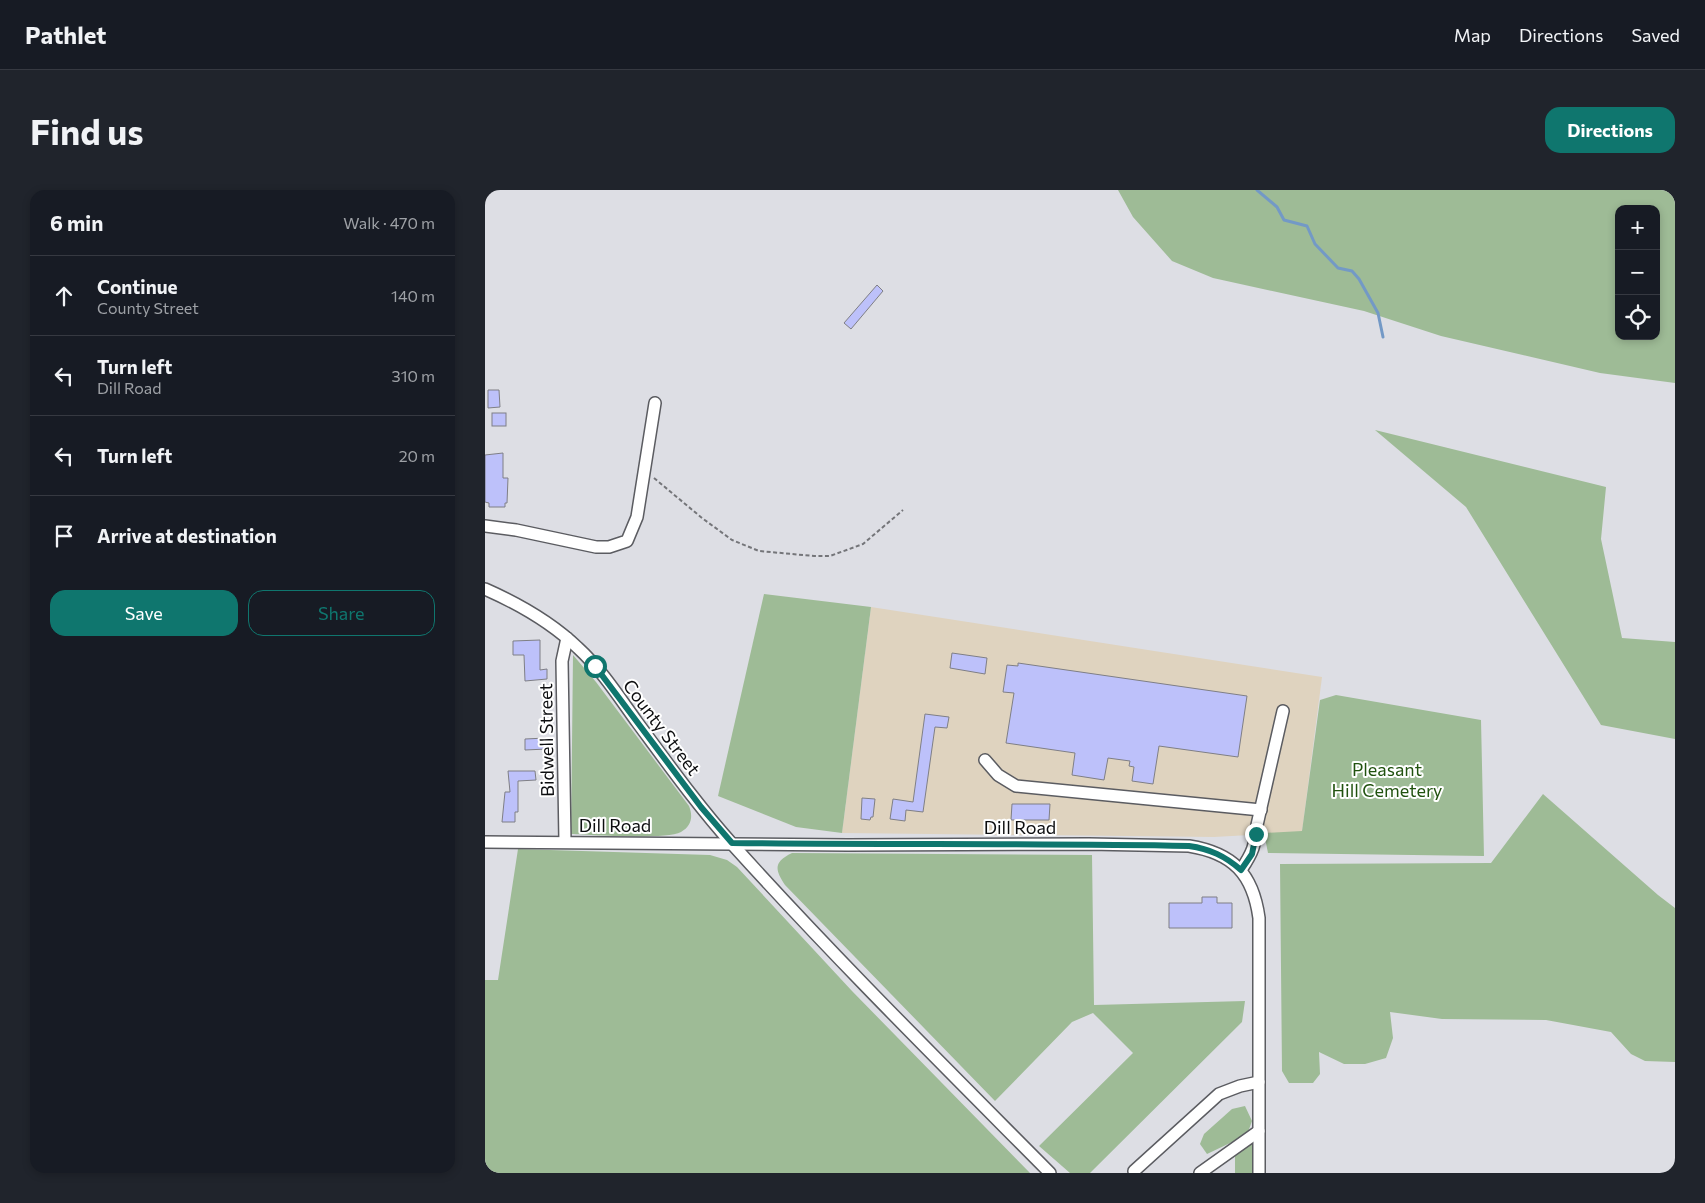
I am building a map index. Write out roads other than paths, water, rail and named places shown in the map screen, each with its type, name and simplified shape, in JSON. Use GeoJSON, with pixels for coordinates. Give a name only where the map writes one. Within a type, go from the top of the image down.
{"type":"FeatureCollection","features":[{"type":"Feature","properties":{"kind":"street"},"geometry":{"type":"LineString","coordinates":[[485,526],[516,530],[596,546],[609,547],[627,541],[637,517],[655,403]]}},
{"type":"Feature","properties":{"kind":"street","name":"County Street"},"geometry":{"type":"LineString","coordinates":[[485,588],[532,612],[567,638],[595,666],[695,799],[732,843],[879,999],[1050,1173]]}},
{"type":"Feature","properties":{"kind":"street","name":"Bidwell Street"},"geometry":{"type":"LineString","coordinates":[[565,842],[562,661],[567,638]]}},
{"type":"Feature","properties":{"kind":"street"},"geometry":{"type":"LineString","coordinates":[[1241,870],[1252,854],[1283,711]]}},
{"type":"Feature","properties":{"kind":"street"},"geometry":{"type":"LineString","coordinates":[[985,760],[998,775],[1016,786],[1261,810]]}},
{"type":"Feature","properties":{"kind":"street","name":"Dill Road"},"geometry":{"type":"LineString","coordinates":[[485,842],[848,845],[1089,844],[1189,846],[1204,848],[1217,853],[1230,860],[1241,870],[1252,888],[1257,902],[1259,918],[1259,1173]]}},
{"type":"Feature","properties":{"kind":"street"},"geometry":{"type":"LineString","coordinates":[[1134,1171],[1219,1094],[1240,1086],[1259,1082]]}},
{"type":"Feature","properties":{"kind":"street"},"geometry":{"type":"LineString","coordinates":[[1200,1173],[1259,1131]]}},
{"type":"Feature","properties":{"kind":"waterway"},"geometry":{"type":"LineString","coordinates":[[1257,190],[1277,207],[1284,220],[1307,226],[1315,244],[1338,268],[1352,271],[1359,279],[1378,313],[1383,337]]}},
{"type":"Feature","properties":{"kind":"park label","name":"Pleasant Hill Cemetery"},"geometry":{"type":"Point","coordinates":[1387,779]}}]}
